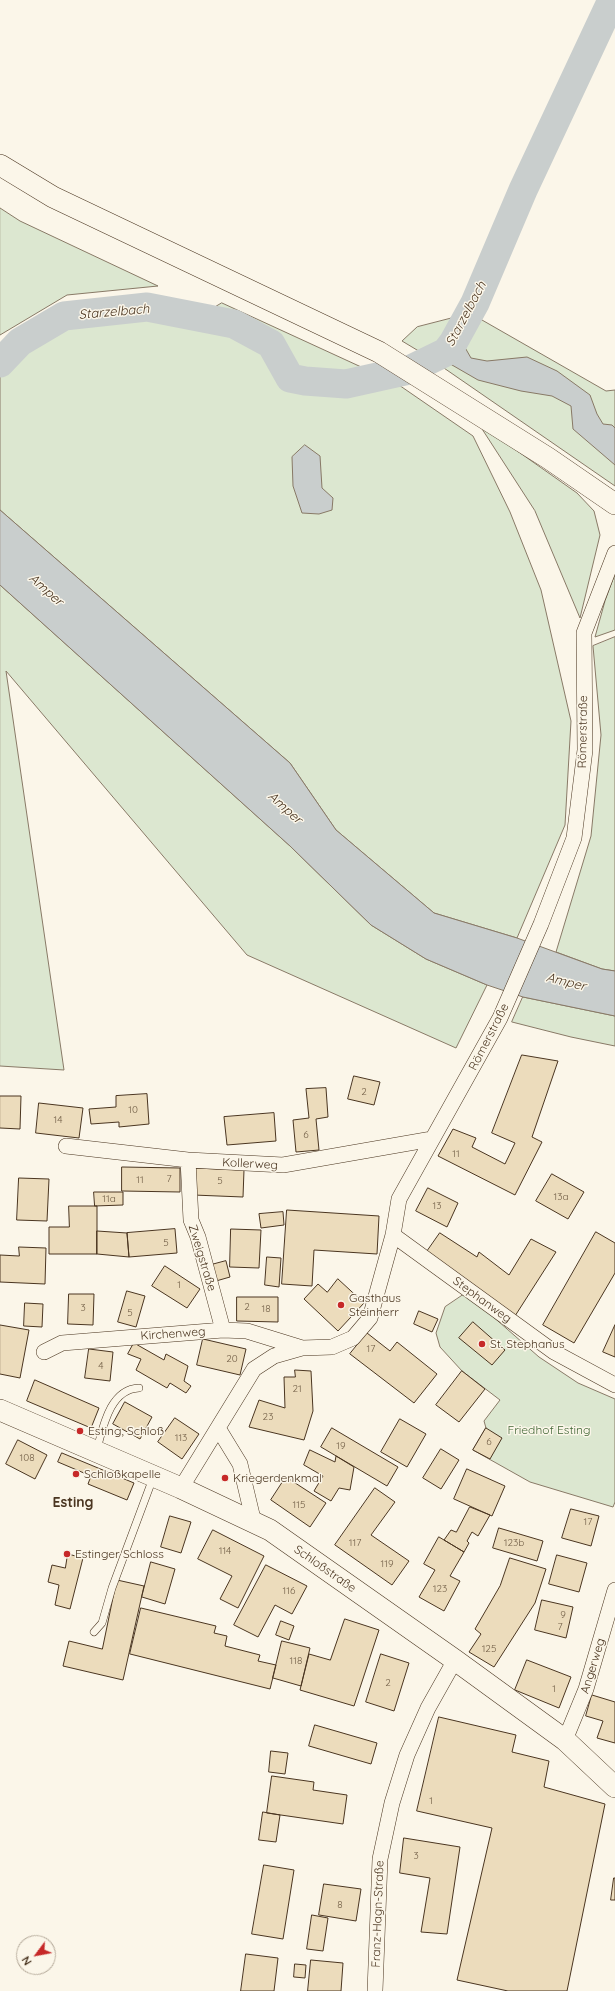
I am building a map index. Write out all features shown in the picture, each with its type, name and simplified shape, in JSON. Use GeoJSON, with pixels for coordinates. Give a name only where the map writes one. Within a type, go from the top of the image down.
{"type":"FeatureCollection","features":[{"type":"Feature","properties":{"kind":"street"},"geometry":{"type":"LineString","coordinates":[[0,165],[53,197],[379,352],[417,374],[548,458],[615,504]]}},
{"type":"Feature","properties":{"kind":"street","name":"Römerstraße"},"geometry":{"type":"LineString","coordinates":[[180,1488],[254,1370],[274,1356],[302,1348],[332,1346],[353,1338],[370,1318],[393,1235],[399,1200],[432,1139],[484,1051],[500,1018],[536,935],[574,838],[585,750],[584,633],[615,553]]}},
{"type":"Feature","properties":{"kind":"street","name":"Kollerweg"},"geometry":{"type":"LineString","coordinates":[[66,1146],[188,1160],[283,1166],[432,1139]]}},
{"type":"Feature","properties":{"kind":"street","name":"Zweigstraße"},"geometry":{"type":"LineString","coordinates":[[188,1160],[191,1220],[198,1237],[223,1330]]}},
{"type":"Feature","properties":{"kind":"street","name":"Stephanweg"},"geometry":{"type":"LineString","coordinates":[[393,1235],[554,1352],[615,1385]]}},
{"type":"Feature","properties":{"kind":"street","name":"Kirchenweg"},"geometry":{"type":"LineString","coordinates":[[44,1352],[62,1343],[223,1330],[247,1331],[302,1348]]}},
{"type":"Feature","properties":{"kind":"street","name":"Schloßstraße"},"geometry":{"type":"LineString","coordinates":[[0,1410],[154,1476],[270,1530],[456,1660],[565,1740],[615,1787]]}},
{"type":"Feature","properties":{"kind":"street"},"geometry":{"type":"LineString","coordinates":[[218,1428],[240,1464],[254,1523]]}},
{"type":"Feature","properties":{"kind":"street","name":"Angerweg"},"geometry":{"type":"LineString","coordinates":[[565,1740],[586,1689],[615,1590]]}},
{"type":"Feature","properties":{"kind":"street","name":"Franz-Hagn-Straße"},"geometry":{"type":"LineString","coordinates":[[375,1991],[380,1859],[392,1803],[407,1755],[428,1708],[456,1660]]}},
{"type":"Feature","properties":{"kind":"lane"},"geometry":{"type":"LineString","coordinates":[[96,1451],[105,1417],[116,1401],[131,1388],[139,1388]]}},
{"type":"Feature","properties":{"kind":"lane"},"geometry":{"type":"LineString","coordinates":[[94,1632],[102,1623],[112,1588],[154,1476]]}},
{"type":"Feature","properties":{"kind":"green space"},"geometry":{"type":"Polygon","coordinates":[[[0,208],[20,221],[158,286],[67,295],[0,335],[0,208]]]}},
{"type":"Feature","properties":{"kind":"green space"},"geometry":{"type":"Polygon","coordinates":[[[222,303],[396,383],[473,436],[510,512],[541,590],[571,721],[565,825],[517,938],[434,913],[336,830],[290,763],[0,510],[0,377],[30,350],[69,326],[147,313],[206,312],[222,303]]]}},
{"type":"Feature","properties":{"kind":"green space"},"geometry":{"type":"Polygon","coordinates":[[[460,316],[427,356],[402,341],[417,327],[460,316]]]}},
{"type":"Feature","properties":{"kind":"green space"},"geometry":{"type":"Polygon","coordinates":[[[475,316],[606,391],[615,390],[615,486],[441,366],[475,316]]]}},
{"type":"Feature","properties":{"kind":"green space"},"geometry":{"type":"Polygon","coordinates":[[[479,424],[577,493],[594,511],[600,535],[580,618],[535,511],[479,424]]]}},
{"type":"Feature","properties":{"kind":"green space"},"geometry":{"type":"Polygon","coordinates":[[[615,574],[615,630],[595,637],[605,601],[615,574]]]}},
{"type":"Feature","properties":{"kind":"green space"},"geometry":{"type":"Polygon","coordinates":[[[0,585],[290,846],[371,925],[426,959],[487,985],[456,1048],[247,955],[6,671],[64,1070],[0,1066],[0,585]]]}},
{"type":"Feature","properties":{"kind":"green space"},"geometry":{"type":"Polygon","coordinates":[[[615,637],[615,971],[602,969],[556,952],[591,836],[601,735],[593,646],[615,637]]]}},
{"type":"Feature","properties":{"kind":"green space"},"geometry":{"type":"Polygon","coordinates":[[[523,997],[615,1016],[615,1046],[571,1037],[512,1022],[523,997]]]}},
{"type":"Feature","properties":{"kind":"green space","name":"Friedhof Esting"},"geometry":{"type":"Polygon","coordinates":[[[466,1293],[539,1357],[578,1383],[615,1399],[615,1502],[613,1507],[530,1482],[473,1450],[486,1428],[484,1421],[500,1400],[462,1371],[440,1347],[436,1333],[445,1307],[466,1293]]]}},
{"type":"Feature","properties":{"kind":"water"},"geometry":{"type":"Polygon","coordinates":[[[464,314],[471,317],[463,344],[471,358],[487,361],[527,357],[557,371],[590,395],[597,414],[603,424],[612,425],[615,428],[615,465],[573,429],[571,406],[552,396],[521,391],[478,380],[433,354],[442,345],[464,314]]]}},
{"type":"Feature","properties":{"kind":"water"},"geometry":{"type":"Polygon","coordinates":[[[305,445],[320,456],[322,488],[333,498],[332,510],[319,514],[302,513],[293,486],[292,457],[305,445]]]}},
{"type":"Feature","properties":{"kind":"water","name":"Amper"},"geometry":{"type":"Polygon","coordinates":[[[0,510],[290,763],[336,830],[434,913],[517,938],[602,969],[615,971],[615,1016],[523,997],[487,985],[426,959],[371,925],[290,846],[0,585],[0,510]]]}},
{"type":"Feature","properties":{"kind":"building"},"geometry":{"type":"Polygon","coordinates":[[[522,1055],[558,1061],[532,1137],[542,1142],[515,1195],[438,1156],[453,1129],[476,1138],[472,1147],[505,1164],[515,1143],[492,1133],[522,1055]]]}},
{"type":"Feature","properties":{"kind":"building"},"geometry":{"type":"Polygon","coordinates":[[[354,1076],[380,1082],[374,1105],[348,1099],[354,1076]]]}},
{"type":"Feature","properties":{"kind":"building"},"geometry":{"type":"Polygon","coordinates":[[[326,1088],[328,1117],[316,1119],[319,1150],[296,1152],[293,1120],[309,1118],[306,1089],[326,1088]]]}},
{"type":"Feature","properties":{"kind":"building"},"geometry":{"type":"Polygon","coordinates":[[[147,1094],[149,1124],[119,1127],[119,1122],[91,1124],[89,1109],[116,1107],[116,1096],[147,1094]]]}},
{"type":"Feature","properties":{"kind":"building"},"geometry":{"type":"Polygon","coordinates":[[[0,1096],[21,1096],[20,1129],[0,1128],[0,1096]]]}},
{"type":"Feature","properties":{"kind":"building"},"geometry":{"type":"Polygon","coordinates":[[[39,1103],[83,1108],[79,1138],[36,1133],[39,1103]]]}},
{"type":"Feature","properties":{"kind":"building"},"geometry":{"type":"Polygon","coordinates":[[[274,1113],[276,1141],[227,1145],[224,1117],[274,1113]]]}},
{"type":"Feature","properties":{"kind":"building"},"geometry":{"type":"Polygon","coordinates":[[[122,1167],[180,1168],[180,1192],[122,1191],[122,1167]]]}},
{"type":"Feature","properties":{"kind":"building"},"geometry":{"type":"Polygon","coordinates":[[[194,1168],[244,1170],[243,1197],[193,1195],[194,1168]]]}},
{"type":"Feature","properties":{"kind":"building"},"geometry":{"type":"Polygon","coordinates":[[[552,1174],[584,1192],[568,1219],[536,1201],[552,1174]]]}},
{"type":"Feature","properties":{"kind":"building"},"geometry":{"type":"Polygon","coordinates":[[[19,1178],[49,1179],[47,1221],[17,1220],[19,1178]]]}},
{"type":"Feature","properties":{"kind":"building"},"geometry":{"type":"Polygon","coordinates":[[[428,1188],[458,1203],[447,1227],[416,1211],[428,1188]]]}},
{"type":"Feature","properties":{"kind":"building"},"geometry":{"type":"Polygon","coordinates":[[[94,1192],[123,1192],[123,1205],[95,1206],[94,1192]]]}},
{"type":"Feature","properties":{"kind":"building"},"geometry":{"type":"Polygon","coordinates":[[[69,1206],[97,1206],[97,1254],[49,1254],[49,1227],[69,1227],[69,1206]]]}},
{"type":"Feature","properties":{"kind":"building"},"geometry":{"type":"Polygon","coordinates":[[[287,1210],[379,1216],[377,1254],[314,1250],[312,1286],[282,1284],[287,1210]]]}},
{"type":"Feature","properties":{"kind":"building"},"geometry":{"type":"Polygon","coordinates":[[[283,1212],[284,1225],[261,1228],[259,1214],[283,1212]]]}},
{"type":"Feature","properties":{"kind":"building"},"geometry":{"type":"Polygon","coordinates":[[[175,1229],[177,1253],[129,1257],[127,1233],[175,1229]]]}},
{"type":"Feature","properties":{"kind":"building"},"geometry":{"type":"Polygon","coordinates":[[[231,1229],[261,1230],[259,1268],[230,1267],[231,1229]]]}},
{"type":"Feature","properties":{"kind":"building"},"geometry":{"type":"Polygon","coordinates":[[[97,1231],[127,1233],[129,1257],[97,1254],[97,1231]]]}},
{"type":"Feature","properties":{"kind":"building"},"geometry":{"type":"Polygon","coordinates":[[[596,1232],[615,1243],[615,1273],[574,1343],[543,1325],[596,1232]]]}},
{"type":"Feature","properties":{"kind":"building"},"geometry":{"type":"Polygon","coordinates":[[[440,1233],[477,1257],[479,1252],[509,1275],[531,1239],[556,1252],[515,1316],[426,1253],[440,1233]]]}},
{"type":"Feature","properties":{"kind":"building"},"geometry":{"type":"Polygon","coordinates":[[[19,1247],[46,1248],[45,1284],[0,1282],[0,1255],[19,1256],[19,1247]]]}},
{"type":"Feature","properties":{"kind":"building"},"geometry":{"type":"Polygon","coordinates":[[[267,1257],[281,1258],[279,1287],[265,1285],[267,1257]]]}},
{"type":"Feature","properties":{"kind":"building"},"geometry":{"type":"Polygon","coordinates":[[[226,1261],[230,1277],[216,1281],[211,1265],[226,1261]]]}},
{"type":"Feature","properties":{"kind":"building"},"geometry":{"type":"Polygon","coordinates":[[[165,1266],[200,1289],[187,1308],[152,1286],[165,1266]]]}},
{"type":"Feature","properties":{"kind":"building"},"geometry":{"type":"Polygon","coordinates":[[[338,1279],[364,1303],[338,1331],[304,1299],[318,1284],[327,1292],[338,1279]]]}},
{"type":"Feature","properties":{"kind":"building"},"geometry":{"type":"Polygon","coordinates":[[[127,1291],[145,1296],[136,1327],[118,1322],[127,1291]]]}},
{"type":"Feature","properties":{"kind":"building"},"geometry":{"type":"Polygon","coordinates":[[[69,1294],[94,1294],[93,1325],[68,1324],[69,1294]]]}},
{"type":"Feature","properties":{"kind":"building"},"geometry":{"type":"Polygon","coordinates":[[[237,1297],[278,1297],[278,1322],[237,1321],[237,1297]]]}},
{"type":"Feature","properties":{"kind":"building"},"geometry":{"type":"Polygon","coordinates":[[[25,1303],[43,1304],[42,1327],[24,1326],[25,1303]]]}},
{"type":"Feature","properties":{"kind":"building"},"geometry":{"type":"Polygon","coordinates":[[[419,1311],[438,1319],[432,1332],[414,1324],[419,1311]]]}},
{"type":"Feature","properties":{"kind":"building","name":"St. Stephanus"},"geometry":{"type":"Polygon","coordinates":[[[473,1322],[505,1350],[492,1365],[459,1338],[473,1322]]]}},
{"type":"Feature","properties":{"kind":"building"},"geometry":{"type":"Polygon","coordinates":[[[0,1325],[29,1330],[20,1378],[0,1374],[0,1325]]]}},
{"type":"Feature","properties":{"kind":"building"},"geometry":{"type":"Polygon","coordinates":[[[615,1325],[615,1357],[603,1352],[615,1325]]]}},
{"type":"Feature","properties":{"kind":"building"},"geometry":{"type":"Polygon","coordinates":[[[367,1333],[390,1351],[397,1342],[437,1374],[414,1403],[350,1354],[367,1333]]]}},
{"type":"Feature","properties":{"kind":"building"},"geometry":{"type":"Polygon","coordinates":[[[203,1339],[246,1349],[240,1375],[197,1365],[203,1339]]]}},
{"type":"Feature","properties":{"kind":"building"},"geometry":{"type":"Polygon","coordinates":[[[134,1343],[164,1360],[166,1354],[188,1366],[184,1381],[191,1386],[186,1393],[170,1383],[167,1388],[136,1370],[141,1359],[128,1354],[134,1343]]]}},
{"type":"Feature","properties":{"kind":"building"},"geometry":{"type":"Polygon","coordinates":[[[89,1349],[113,1352],[110,1381],[85,1378],[89,1349]]]}},
{"type":"Feature","properties":{"kind":"building"},"geometry":{"type":"Polygon","coordinates":[[[295,1370],[311,1371],[313,1411],[304,1440],[249,1427],[259,1400],[285,1408],[284,1377],[295,1377],[295,1370]]]}},
{"type":"Feature","properties":{"kind":"building"},"geometry":{"type":"Polygon","coordinates":[[[462,1371],[485,1389],[459,1422],[436,1405],[462,1371]]]}},
{"type":"Feature","properties":{"kind":"building"},"geometry":{"type":"Polygon","coordinates":[[[35,1380],[99,1408],[91,1428],[27,1401],[35,1380]]]}},
{"type":"Feature","properties":{"kind":"building"},"geometry":{"type":"Polygon","coordinates":[[[125,1402],[152,1417],[140,1439],[113,1424],[125,1402]]]}},
{"type":"Feature","properties":{"kind":"building"},"geometry":{"type":"Polygon","coordinates":[[[175,1418],[199,1434],[182,1459],[158,1442],[175,1418]]]}},
{"type":"Feature","properties":{"kind":"building"},"geometry":{"type":"Polygon","coordinates":[[[400,1419],[426,1434],[407,1467],[381,1452],[400,1419]]]}},
{"type":"Feature","properties":{"kind":"building"},"geometry":{"type":"Polygon","coordinates":[[[332,1428],[398,1467],[387,1486],[321,1447],[332,1428]]]}},
{"type":"Feature","properties":{"kind":"building"},"geometry":{"type":"Polygon","coordinates":[[[486,1428],[502,1438],[490,1459],[473,1450],[486,1428]]]}},
{"type":"Feature","properties":{"kind":"building"},"geometry":{"type":"Polygon","coordinates":[[[18,1440],[47,1455],[35,1479],[6,1464],[18,1440]]]}},
{"type":"Feature","properties":{"kind":"building"},"geometry":{"type":"Polygon","coordinates":[[[441,1449],[459,1460],[441,1489],[423,1478],[441,1449]]]}},
{"type":"Feature","properties":{"kind":"building"},"geometry":{"type":"Polygon","coordinates":[[[310,1450],[335,1462],[336,1456],[354,1467],[350,1490],[339,1488],[331,1501],[314,1491],[323,1476],[304,1465],[310,1450]]]}},
{"type":"Feature","properties":{"kind":"building"},"geometry":{"type":"Polygon","coordinates":[[[62,1453],[134,1483],[127,1500],[88,1484],[91,1476],[58,1462],[62,1453]]]}},
{"type":"Feature","properties":{"kind":"building"},"geometry":{"type":"Polygon","coordinates":[[[467,1469],[505,1486],[492,1516],[454,1499],[467,1469]]]}},
{"type":"Feature","properties":{"kind":"building"},"geometry":{"type":"Polygon","coordinates":[[[286,1477],[326,1503],[310,1527],[271,1500],[286,1477]]]}},
{"type":"Feature","properties":{"kind":"building"},"geometry":{"type":"Polygon","coordinates":[[[375,1488],[395,1502],[371,1535],[409,1561],[392,1585],[335,1545],[375,1488]]]}},
{"type":"Feature","properties":{"kind":"building"},"geometry":{"type":"Polygon","coordinates":[[[470,1507],[490,1515],[478,1536],[472,1532],[467,1541],[469,1543],[464,1552],[444,1540],[451,1530],[456,1532],[470,1507]]]}},
{"type":"Feature","properties":{"kind":"building"},"geometry":{"type":"Polygon","coordinates":[[[571,1509],[599,1516],[591,1546],[562,1538],[571,1509]]]}},
{"type":"Feature","properties":{"kind":"building"},"geometry":{"type":"Polygon","coordinates":[[[170,1516],[191,1522],[181,1553],[161,1547],[170,1516]]]}},
{"type":"Feature","properties":{"kind":"building"},"geometry":{"type":"Polygon","coordinates":[[[499,1528],[543,1541],[537,1561],[493,1548],[499,1528]]]}},
{"type":"Feature","properties":{"kind":"building"},"geometry":{"type":"Polygon","coordinates":[[[213,1530],[264,1556],[238,1608],[220,1599],[232,1576],[198,1559],[213,1530]]]}},
{"type":"Feature","properties":{"kind":"building"},"geometry":{"type":"Polygon","coordinates":[[[439,1537],[464,1552],[450,1576],[460,1581],[444,1611],[419,1597],[435,1570],[424,1564],[439,1537]]]}},
{"type":"Feature","properties":{"kind":"building"},"geometry":{"type":"Polygon","coordinates":[[[68,1554],[83,1558],[70,1609],[55,1605],[59,1585],[48,1582],[52,1565],[65,1568],[68,1554]]]}},
{"type":"Feature","properties":{"kind":"building"},"geometry":{"type":"Polygon","coordinates":[[[557,1555],[587,1563],[579,1592],[549,1584],[557,1555]]]}},
{"type":"Feature","properties":{"kind":"building"},"geometry":{"type":"Polygon","coordinates":[[[510,1558],[546,1569],[535,1603],[494,1667],[469,1652],[481,1634],[475,1629],[500,1586],[510,1558]]]}},
{"type":"Feature","properties":{"kind":"building"},"geometry":{"type":"Polygon","coordinates":[[[151,1562],[175,1569],[165,1604],[142,1597],[151,1562]]]}},
{"type":"Feature","properties":{"kind":"building"},"geometry":{"type":"Polygon","coordinates":[[[266,1565],[307,1586],[292,1614],[275,1605],[258,1637],[234,1625],[266,1565]]]}},
{"type":"Feature","properties":{"kind":"building"},"geometry":{"type":"Polygon","coordinates":[[[117,1580],[144,1586],[123,1680],[63,1666],[69,1641],[102,1649],[117,1580]]]}},
{"type":"Feature","properties":{"kind":"building"},"geometry":{"type":"Polygon","coordinates":[[[542,1600],[573,1607],[566,1638],[535,1630],[542,1600]]]}},
{"type":"Feature","properties":{"kind":"building"},"geometry":{"type":"Polygon","coordinates":[[[141,1608],[216,1626],[214,1633],[227,1636],[225,1646],[260,1655],[258,1661],[276,1665],[270,1689],[130,1654],[141,1608]]]}},
{"type":"Feature","properties":{"kind":"building"},"geometry":{"type":"Polygon","coordinates":[[[345,1619],[379,1630],[354,1706],[300,1690],[309,1654],[330,1660],[345,1619]]]}},
{"type":"Feature","properties":{"kind":"building"},"geometry":{"type":"Polygon","coordinates":[[[281,1621],[294,1626],[289,1640],[276,1635],[281,1621]]]}},
{"type":"Feature","properties":{"kind":"building"},"geometry":{"type":"Polygon","coordinates":[[[282,1641],[310,1648],[301,1686],[273,1678],[282,1641]]]}},
{"type":"Feature","properties":{"kind":"building"},"geometry":{"type":"Polygon","coordinates":[[[381,1654],[409,1663],[394,1711],[366,1702],[381,1654]]]}},
{"type":"Feature","properties":{"kind":"building"},"geometry":{"type":"Polygon","coordinates":[[[527,1660],[571,1677],[559,1708],[515,1690],[527,1660]]]}},
{"type":"Feature","properties":{"kind":"building"},"geometry":{"type":"Polygon","coordinates":[[[592,1695],[615,1702],[615,1743],[597,1738],[603,1721],[586,1716],[592,1695]]]}},
{"type":"Feature","properties":{"kind":"building"},"geometry":{"type":"Polygon","coordinates":[[[439,1717],[516,1735],[512,1752],[549,1761],[544,1787],[605,1804],[567,1991],[508,1991],[457,1980],[492,1828],[417,1811],[439,1717]]]}},
{"type":"Feature","properties":{"kind":"building"},"geometry":{"type":"Polygon","coordinates":[[[315,1725],[377,1743],[371,1764],[309,1746],[315,1725]]]}},
{"type":"Feature","properties":{"kind":"building"},"geometry":{"type":"Polygon","coordinates":[[[271,1751],[288,1753],[285,1774],[269,1772],[271,1751]]]}},
{"type":"Feature","properties":{"kind":"building"},"geometry":{"type":"Polygon","coordinates":[[[272,1776],[314,1782],[313,1790],[347,1795],[343,1824],[267,1813],[272,1776]]]}},
{"type":"Feature","properties":{"kind":"building"},"geometry":{"type":"Polygon","coordinates":[[[263,1812],[280,1815],[276,1842],[259,1840],[263,1812]]]}},
{"type":"Feature","properties":{"kind":"building"},"geometry":{"type":"Polygon","coordinates":[[[404,1838],[460,1847],[447,1934],[421,1932],[430,1878],[400,1873],[404,1838]]]}},
{"type":"Feature","properties":{"kind":"building"},"geometry":{"type":"Polygon","coordinates":[[[264,1865],[294,1870],[283,1939],[252,1934],[264,1865]]]}},
{"type":"Feature","properties":{"kind":"building"},"geometry":{"type":"Polygon","coordinates":[[[614,1878],[615,1900],[611,1900],[614,1878]]]}},
{"type":"Feature","properties":{"kind":"building"},"geometry":{"type":"Polygon","coordinates":[[[324,1884],[361,1889],[356,1921],[319,1915],[324,1884]]]}},
{"type":"Feature","properties":{"kind":"building"},"geometry":{"type":"Polygon","coordinates":[[[312,1915],[328,1918],[323,1951],[307,1949],[312,1915]]]}},
{"type":"Feature","properties":{"kind":"building"},"geometry":{"type":"Polygon","coordinates":[[[246,1954],[278,1958],[274,1991],[241,1991],[246,1954]]]}},
{"type":"Feature","properties":{"kind":"building"},"geometry":{"type":"Polygon","coordinates":[[[311,1960],[343,1963],[341,1991],[308,1991],[311,1960]]]}},
{"type":"Feature","properties":{"kind":"building"},"geometry":{"type":"Polygon","coordinates":[[[295,1964],[306,1965],[305,1978],[294,1977],[295,1964]]]}},
{"type":"Feature","properties":{"kind":"waterway","name":"Starzelbach"},"geometry":{"type":"LineString","coordinates":[[0,363],[20,342],[64,316],[147,307],[234,324],[271,344],[290,378],[305,381],[346,384],[409,370],[446,352],[453,343],[475,303],[523,190],[612,0]]}},
{"type":"Feature","properties":{"kind":"place","name":"Gasthaus Steinherr"},"geometry":{"type":"Point","coordinates":[341,1305]}},
{"type":"Feature","properties":{"kind":"place","name":"St. Stephanus"},"geometry":{"type":"Point","coordinates":[482,1344]}},
{"type":"Feature","properties":{"kind":"place","name":"Esting, Schloß"},"geometry":{"type":"Point","coordinates":[80,1431]}},
{"type":"Feature","properties":{"kind":"place","name":"Schloßkapelle"},"geometry":{"type":"Point","coordinates":[76,1474]}},
{"type":"Feature","properties":{"kind":"place","name":"Kriegerdenkmal"},"geometry":{"type":"Point","coordinates":[225,1478]}},
{"type":"Feature","properties":{"kind":"place","name":"Estinger Schloss"},"geometry":{"type":"Point","coordinates":[67,1554]}},
{"type":"Feature","properties":{"kind":"district","name":"Esting"},"geometry":{"type":"Point","coordinates":[73,1503]}}]}
